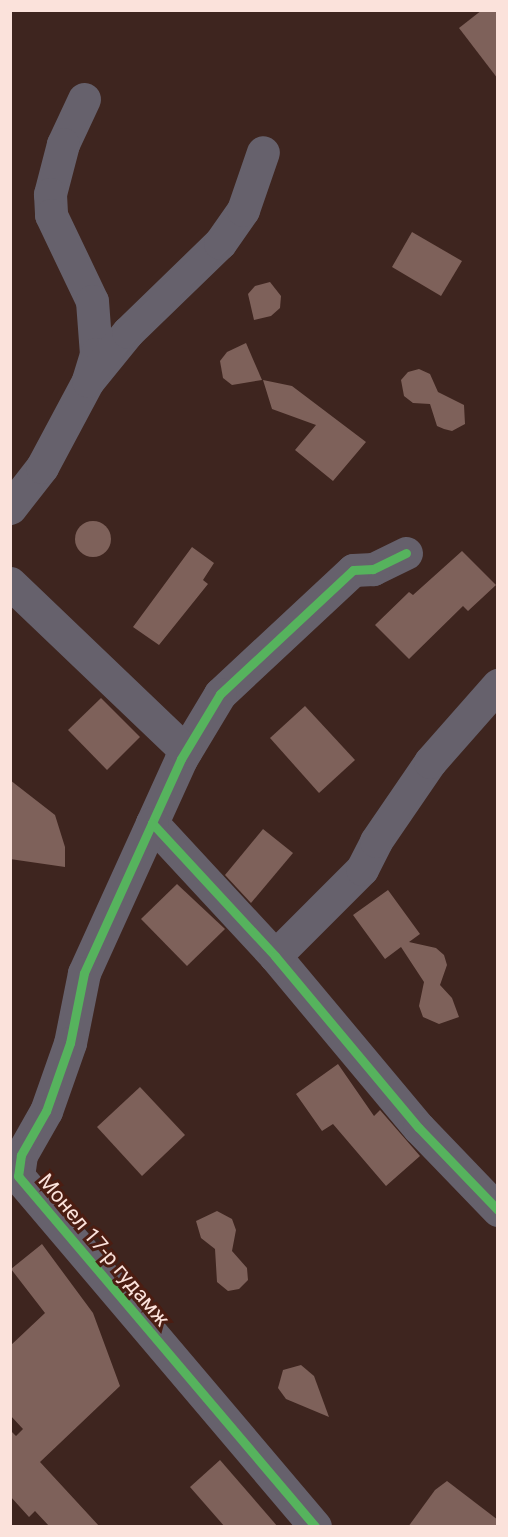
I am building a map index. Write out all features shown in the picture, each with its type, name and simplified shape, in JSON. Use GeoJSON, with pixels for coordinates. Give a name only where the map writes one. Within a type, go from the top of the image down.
{"type":"FeatureCollection","features":[{"type":"Feature","properties":{"kind":"street"},"geometry":{"type":"LineString","coordinates":[[84,99],[63,144],[50,194],[51,215],[92,301],[96,354],[88,381]]}},
{"type":"Feature","properties":{"kind":"street"},"geometry":{"type":"LineString","coordinates":[[10,508],[42,467],[88,381],[128,332],[220,243],[243,210],[263,152]]}},
{"type":"Feature","properties":{"kind":"street","name":"Монел 17-р гудамж"},"geometry":{"type":"LineString","coordinates":[[315,1527],[18,1176],[21,1155],[46,1111],[70,1044],[84,973],[186,751],[219,694],[353,570],[373,569],[406,553]]}},
{"type":"Feature","properties":{"kind":"street"},"geometry":{"type":"LineString","coordinates":[[10,583],[186,751]]}},
{"type":"Feature","properties":{"kind":"street"},"geometry":{"type":"LineString","coordinates":[[275,956],[362,870],[376,841],[430,762],[498,685]]}},
{"type":"Feature","properties":{"kind":"street"},"geometry":{"type":"LineString","coordinates":[[152,823],[275,956],[419,1128],[498,1210]]}},
{"type":"Feature","properties":{"kind":"building"},"geometry":{"type":"Polygon","coordinates":[[[482,10],[498,10],[498,79],[459,28],[482,10]]]}},
{"type":"Feature","properties":{"kind":"building"},"geometry":{"type":"Polygon","coordinates":[[[412,232],[462,261],[441,296],[392,267],[412,232]]]}},
{"type":"Feature","properties":{"kind":"building"},"geometry":{"type":"Polygon","coordinates":[[[270,282],[281,296],[280,308],[271,316],[254,320],[248,294],[255,286],[270,282]]]}},
{"type":"Feature","properties":{"kind":"building"},"geometry":{"type":"Polygon","coordinates":[[[246,343],[262,380],[232,385],[223,378],[220,361],[227,352],[246,343]]]}},
{"type":"Feature","properties":{"kind":"building"},"geometry":{"type":"Polygon","coordinates":[[[419,369],[430,374],[438,392],[464,405],[465,424],[452,431],[437,426],[430,404],[413,403],[404,396],[401,380],[408,372],[419,369]]]}},
{"type":"Feature","properties":{"kind":"building"},"geometry":{"type":"Polygon","coordinates":[[[263,380],[292,386],[366,442],[333,481],[295,450],[316,425],[272,409],[263,380]]]}},
{"type":"Feature","properties":{"kind":"building"},"geometry":{"type":"Polygon","coordinates":[[[93,521],[106,526],[111,539],[106,552],[93,557],[80,552],[75,539],[80,526],[93,521]]]}},
{"type":"Feature","properties":{"kind":"building"},"geometry":{"type":"Polygon","coordinates":[[[192,547],[214,563],[203,580],[208,584],[159,645],[133,627],[192,547]]]}},
{"type":"Feature","properties":{"kind":"building"},"geometry":{"type":"Polygon","coordinates":[[[462,551],[496,585],[468,611],[463,606],[409,659],[375,625],[409,592],[413,595],[462,551]]]}},
{"type":"Feature","properties":{"kind":"building"},"geometry":{"type":"Polygon","coordinates":[[[101,698],[140,737],[107,770],[68,730],[101,698]]]}},
{"type":"Feature","properties":{"kind":"building"},"geometry":{"type":"Polygon","coordinates":[[[305,706],[355,760],[319,793],[270,738],[305,706]]]}},
{"type":"Feature","properties":{"kind":"building"},"geometry":{"type":"Polygon","coordinates":[[[10,780],[55,815],[65,847],[65,867],[10,859],[10,780]]]}},
{"type":"Feature","properties":{"kind":"building"},"geometry":{"type":"Polygon","coordinates":[[[263,829],[293,853],[251,903],[225,875],[263,829]]]}},
{"type":"Feature","properties":{"kind":"building"},"geometry":{"type":"Polygon","coordinates":[[[177,884],[225,929],[187,966],[141,919],[177,884]]]}},
{"type":"Feature","properties":{"kind":"building"},"geometry":{"type":"Polygon","coordinates":[[[388,890],[420,934],[409,942],[436,948],[444,955],[447,965],[440,985],[452,998],[459,1017],[439,1024],[423,1017],[419,1006],[424,982],[401,947],[385,959],[353,915],[388,890]]]}},
{"type":"Feature","properties":{"kind":"building"},"geometry":{"type":"Polygon","coordinates":[[[338,1064],[374,1116],[380,1110],[420,1156],[386,1186],[333,1124],[322,1131],[296,1094],[338,1064]]]}},
{"type":"Feature","properties":{"kind":"building"},"geometry":{"type":"Polygon","coordinates":[[[140,1087],[185,1135],[142,1176],[97,1127],[140,1087]]]}},
{"type":"Feature","properties":{"kind":"building"},"geometry":{"type":"Polygon","coordinates":[[[217,1211],[232,1219],[236,1230],[232,1251],[247,1268],[248,1280],[239,1289],[228,1291],[217,1282],[215,1249],[201,1238],[196,1221],[217,1211]]]}},
{"type":"Feature","properties":{"kind":"building"},"geometry":{"type":"Polygon","coordinates":[[[42,1244],[93,1313],[120,1386],[40,1462],[100,1527],[50,1527],[35,1511],[29,1517],[10,1496],[10,1430],[16,1436],[23,1429],[10,1415],[10,1346],[45,1313],[11,1269],[42,1244]]]}},
{"type":"Feature","properties":{"kind":"building"},"geometry":{"type":"Polygon","coordinates":[[[301,1365],[314,1376],[329,1417],[286,1399],[278,1388],[283,1370],[301,1365]]]}},
{"type":"Feature","properties":{"kind":"building"},"geometry":{"type":"Polygon","coordinates":[[[220,1460],[278,1527],[225,1527],[190,1487],[220,1460]]]}},
{"type":"Feature","properties":{"kind":"building"},"geometry":{"type":"Polygon","coordinates":[[[447,1481],[498,1520],[498,1527],[408,1527],[435,1490],[447,1481]]]}},
{"type":"Feature","properties":{"kind":"cycle path"},"geometry":{"type":"LineString","coordinates":[[406,553],[373,569],[353,570],[220,694],[181,759],[152,823],[275,956],[419,1128],[498,1210]]}},
{"type":"Feature","properties":{"kind":"cycle path"},"geometry":{"type":"LineString","coordinates":[[152,823],[84,973],[70,1043],[46,1111],[21,1155],[18,1176],[315,1526]]}}]}
